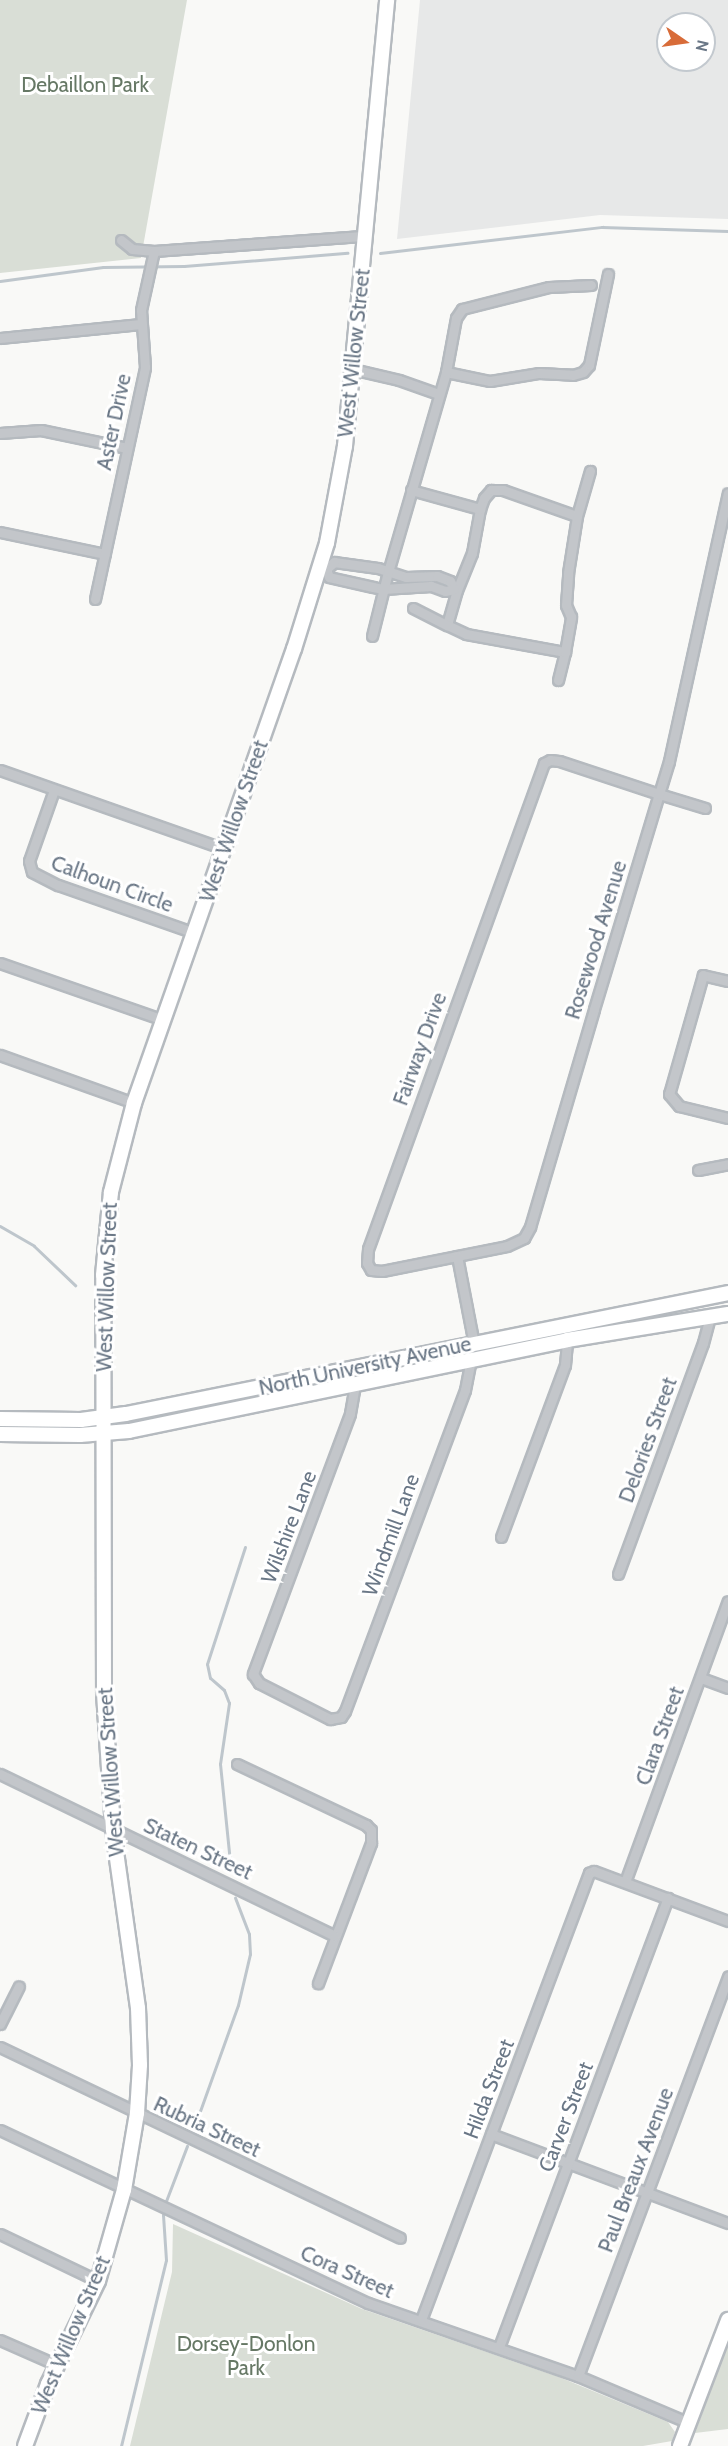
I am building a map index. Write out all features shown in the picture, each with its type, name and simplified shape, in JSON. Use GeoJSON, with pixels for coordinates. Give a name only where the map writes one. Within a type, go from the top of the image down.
{"type":"FeatureCollection","features":[{"type":"Feature","properties":{"kind":"main road","name":"West Willow Street"},"geometry":{"type":"LineString","coordinates":[[25,2446],[57,2365],[98,2281],[124,2190],[137,2113],[140,2065],[138,2008],[113,1829],[104,1692],[103,1418],[106,1239],[111,1192],[134,1103],[323,568],[340,480],[387,0]]}},
{"type":"Feature","properties":{"kind":"main road","name":"North University Avenue"},"geometry":{"type":"LineString","coordinates":[[0,1419],[103,1418],[728,1293]]}},
{"type":"Feature","properties":{"kind":"main road"},"geometry":{"type":"LineString","coordinates":[[710,1317],[712,1296]]}},
{"type":"Feature","properties":{"kind":"main road","name":"North University Avenue"},"geometry":{"type":"LineString","coordinates":[[0,1434],[104,1434],[355,1385],[567,1340],[728,1314]]}},
{"type":"Feature","properties":{"kind":"main road"},"geometry":{"type":"LineString","coordinates":[[355,1385],[356,1368]]}},
{"type":"Feature","properties":{"kind":"main road"},"geometry":{"type":"LineString","coordinates":[[680,2446],[728,2320]]}},
{"type":"Feature","properties":{"kind":"street"},"geometry":{"type":"LineString","coordinates":[[121,240],[132,249],[154,251],[365,236]]}},
{"type":"Feature","properties":{"kind":"street","name":"Aster Drive"},"geometry":{"type":"LineString","coordinates":[[95,598],[144,367],[141,310],[154,251]]}},
{"type":"Feature","properties":{"kind":"street"},"geometry":{"type":"LineString","coordinates":[[446,372],[490,381],[539,374],[573,375],[583,372],[589,365],[608,274]]}},
{"type":"Feature","properties":{"kind":"street"},"geometry":{"type":"LineString","coordinates":[[372,636],[383,589],[446,372],[456,318],[462,309],[549,287],[591,285]]}},
{"type":"Feature","properties":{"kind":"street"},"geometry":{"type":"LineString","coordinates":[[0,338],[141,324]]}},
{"type":"Feature","properties":{"kind":"street"},"geometry":{"type":"LineString","coordinates":[[352,369],[399,380],[439,394]]}},
{"type":"Feature","properties":{"kind":"street"},"geometry":{"type":"LineString","coordinates":[[0,433],[41,430],[127,448]]}},
{"type":"Feature","properties":{"kind":"street"},"geometry":{"type":"LineString","coordinates":[[558,680],[571,617],[566,605],[577,516],[590,471]]}},
{"type":"Feature","properties":{"kind":"street"},"geometry":{"type":"LineString","coordinates":[[447,625],[455,589],[472,553],[480,509],[484,498],[491,490],[503,489],[577,516]]}},
{"type":"Feature","properties":{"kind":"street"},"geometry":{"type":"LineString","coordinates":[[411,490],[480,509]]}},
{"type":"Feature","properties":{"kind":"street","name":"Rosewood Avenue"},"geometry":{"type":"LineString","coordinates":[[457,1256],[516,1243],[524,1238],[530,1227],[681,715],[728,493]]}},
{"type":"Feature","properties":{"kind":"street"},"geometry":{"type":"LineString","coordinates":[[0,532],[105,554]]}},
{"type":"Feature","properties":{"kind":"street"},"geometry":{"type":"LineString","coordinates":[[334,562],[406,577],[437,576],[450,581],[455,589],[445,591],[431,586],[383,589],[329,577],[323,568],[334,562]]}},
{"type":"Feature","properties":{"kind":"street"},"geometry":{"type":"LineString","coordinates":[[360,566],[369,577],[364,585]]}},
{"type":"Feature","properties":{"kind":"street"},"geometry":{"type":"LineString","coordinates":[[412,608],[466,634],[564,652]]}},
{"type":"Feature","properties":{"kind":"street","name":"Fairway Drive"},"geometry":{"type":"LineString","coordinates":[[457,1256],[379,1272],[369,1267],[367,1258],[540,770],[548,761],[560,761],[659,794]]}},
{"type":"Feature","properties":{"kind":"street"},"geometry":{"type":"LineString","coordinates":[[0,770],[224,849]]}},
{"type":"Feature","properties":{"kind":"street","name":"Calhoun Circle"},"geometry":{"type":"LineString","coordinates":[[54,790],[29,861],[32,872],[47,881],[195,933]]}},
{"type":"Feature","properties":{"kind":"street"},"geometry":{"type":"LineString","coordinates":[[659,794],[705,807]]}},
{"type":"Feature","properties":{"kind":"street"},"geometry":{"type":"LineString","coordinates":[[0,963],[164,1020]]}},
{"type":"Feature","properties":{"kind":"street"},"geometry":{"type":"LineString","coordinates":[[728,981],[702,975],[669,1094],[679,1106],[728,1118]]}},
{"type":"Feature","properties":{"kind":"street"},"geometry":{"type":"LineString","coordinates":[[0,1055],[134,1103]]}},
{"type":"Feature","properties":{"kind":"street"},"geometry":{"type":"LineString","coordinates":[[698,1170],[728,1164]]}},
{"type":"Feature","properties":{"kind":"street"},"geometry":{"type":"LineString","coordinates":[[457,1256],[474,1344]]}},
{"type":"Feature","properties":{"kind":"street","name":"Delories Street"},"geometry":{"type":"LineString","coordinates":[[618,1574],[704,1343],[710,1317]]}},
{"type":"Feature","properties":{"kind":"street"},"geometry":{"type":"LineString","coordinates":[[501,1537],[565,1365],[567,1340]]}},
{"type":"Feature","properties":{"kind":"street","name":"Windmill Lane"},"geometry":{"type":"LineString","coordinates":[[255,1679],[324,1717],[338,1718],[345,1711],[465,1390],[471,1360]]}},
{"type":"Feature","properties":{"kind":"street","name":"Wilshire Lane"},"geometry":{"type":"LineString","coordinates":[[255,1679],[253,1674],[350,1414],[355,1385]]}},
{"type":"Feature","properties":{"kind":"street","name":"Clara Street"},"geometry":{"type":"LineString","coordinates":[[625,1882],[728,1601]]}},
{"type":"Feature","properties":{"kind":"street"},"geometry":{"type":"LineString","coordinates":[[701,1678],[728,1688]]}},
{"type":"Feature","properties":{"kind":"street"},"geometry":{"type":"LineString","coordinates":[[237,1764],[366,1825],[371,1830],[371,1843],[318,1983]]}},
{"type":"Feature","properties":{"kind":"street","name":"Staten Street"},"geometry":{"type":"LineString","coordinates":[[0,1774],[335,1936]]}},
{"type":"Feature","properties":{"kind":"street","name":"Hilda Street"},"geometry":{"type":"LineString","coordinates":[[421,2320],[591,1871],[625,1882]]}},
{"type":"Feature","properties":{"kind":"street"},"geometry":{"type":"LineString","coordinates":[[625,1882],[728,1921]]}},
{"type":"Feature","properties":{"kind":"street","name":"Carver Street"},"geometry":{"type":"LineString","coordinates":[[499,2347],[668,1898]]}},
{"type":"Feature","properties":{"kind":"street","name":"Paul Breaux Avenue"},"geometry":{"type":"LineString","coordinates":[[578,2376],[728,1977]]}},
{"type":"Feature","properties":{"kind":"street"},"geometry":{"type":"LineString","coordinates":[[0,2024],[19,1986]]}},
{"type":"Feature","properties":{"kind":"street","name":"Rubria Street"},"geometry":{"type":"LineString","coordinates":[[0,2047],[400,2238]]}},
{"type":"Feature","properties":{"kind":"street","name":"Cora Street"},"geometry":{"type":"LineString","coordinates":[[0,2130],[368,2303],[578,2376],[689,2423]]}},
{"type":"Feature","properties":{"kind":"street"},"geometry":{"type":"LineString","coordinates":[[491,2134],[728,2223]]}},
{"type":"Feature","properties":{"kind":"street"},"geometry":{"type":"LineString","coordinates":[[0,2234],[98,2281]]}},
{"type":"Feature","properties":{"kind":"street"},"geometry":{"type":"LineString","coordinates":[[0,2340],[57,2365]]}},
{"type":"Feature","properties":{"kind":"shaded area"},"geometry":{"type":"Polygon","coordinates":[[[420,0],[728,0],[728,219],[600,215],[397,239],[420,0]]]}},
{"type":"Feature","properties":{"kind":"green space","name":"Debaillon Park"},"geometry":{"type":"Polygon","coordinates":[[[0,0],[187,0],[141,258],[0,273],[0,0]]]}},
{"type":"Feature","properties":{"kind":"green space","name":"Dorsey-Donlon Park"},"geometry":{"type":"Polygon","coordinates":[[[173,2224],[362,2309],[559,2377],[668,2422],[675,2432],[672,2441],[643,2446],[130,2446],[172,2272],[173,2224]]]}},
{"type":"Feature","properties":{"kind":"green space"},"geometry":{"type":"Polygon","coordinates":[[[728,2343],[728,2429],[695,2433],[728,2343]]]}},
{"type":"Feature","properties":{"kind":"waterway"},"geometry":{"type":"LineString","coordinates":[[380,253],[602,227],[728,231]]}},
{"type":"Feature","properties":{"kind":"waterway"},"geometry":{"type":"LineString","coordinates":[[0,281],[103,267],[184,266],[347,253]]}},
{"type":"Feature","properties":{"kind":"waterway"},"geometry":{"type":"LineString","coordinates":[[0,1226],[34,1246],[75,1285]]}},
{"type":"Feature","properties":{"kind":"waterway"},"geometry":{"type":"LineString","coordinates":[[231,1872],[220,1764],[229,1703],[224,1690],[210,1678],[207,1664],[245,1547]]}},
{"type":"Feature","properties":{"kind":"waterway"},"geometry":{"type":"LineString","coordinates":[[195,2125],[238,2005],[250,1954],[249,1934],[235,1898]]}},
{"type":"Feature","properties":{"kind":"waterway"},"geometry":{"type":"LineString","coordinates":[[121,2446],[166,2260],[163,2215],[166,2201],[187,2146]]}}]}
